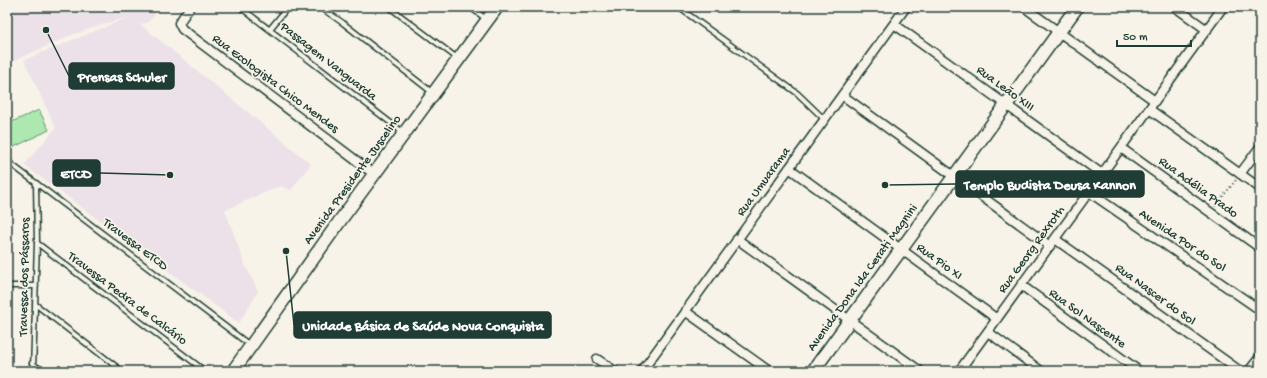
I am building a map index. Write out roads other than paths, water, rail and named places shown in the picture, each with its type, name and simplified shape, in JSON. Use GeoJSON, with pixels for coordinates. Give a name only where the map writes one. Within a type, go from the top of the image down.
{"type":"FeatureCollection","features":[{"type":"Feature","properties":{"kind":"street","name":"Rua Ecologista Chico Mendes"},"geometry":{"type":"LineString","coordinates":[[190,7],[179,23],[182,29],[374,174]]}},
{"type":"Feature","properties":{"kind":"street","name":"Avenida Presidente Juscelino"},"geometry":{"type":"LineString","coordinates":[[233,371],[374,174],[497,7]]}},
{"type":"Feature","properties":{"kind":"street","name":"Rua Umuarama"},"geometry":{"type":"LineString","coordinates":[[642,371],[906,7]]}},
{"type":"Feature","properties":{"kind":"street"},"geometry":{"type":"LineString","coordinates":[[1024,7],[1155,101]]}},
{"type":"Feature","properties":{"kind":"street","name":"Avenida Dona Ida Cerati Magnini"},"geometry":{"type":"LineString","coordinates":[[813,371],[1077,7]]}},
{"type":"Feature","properties":{"kind":"street"},"geometry":{"type":"LineString","coordinates":[[1175,7],[1207,30]]}},
{"type":"Feature","properties":{"kind":"street","name":"Rua Georg Rexroth"},"geometry":{"type":"LineString","coordinates":[[959,371],[1223,7]]}},
{"type":"Feature","properties":{"kind":"street","name":"Rua Leão XIII"},"geometry":{"type":"LineString","coordinates":[[894,24],[1102,174]]}},
{"type":"Feature","properties":{"kind":"street"},"geometry":{"type":"LineString","coordinates":[[842,95],[1050,246]]}},
{"type":"Feature","properties":{"kind":"street"},"geometry":{"type":"LineString","coordinates":[[1149,109],[1260,188]]}},
{"type":"Feature","properties":{"kind":"street"},"geometry":{"type":"LineString","coordinates":[[1240,174],[1260,147]]}},
{"type":"Feature","properties":{"kind":"street","name":"Rua Adélia Prado"},"geometry":{"type":"LineString","coordinates":[[1121,148],[1260,248]]}},
{"type":"Feature","properties":{"kind":"street","name":"Rua Pio XI"},"geometry":{"type":"LineString","coordinates":[[789,168],[997,319]]}},
{"type":"Feature","properties":{"kind":"street","name":"Avenida Por do Sol"},"geometry":{"type":"LineString","coordinates":[[1089,192],[1260,310]]}},
{"type":"Feature","properties":{"kind":"street"},"geometry":{"type":"LineString","coordinates":[[737,239],[920,371]]}},
{"type":"Feature","properties":{"kind":"street","name":"Rua Nascer do Sol"},"geometry":{"type":"LineString","coordinates":[[1055,239],[1240,371]]}},
{"type":"Feature","properties":{"kind":"street","name":"Rua Sol Nascente"},"geometry":{"type":"LineString","coordinates":[[1021,286],[1139,371]]}},
{"type":"Feature","properties":{"kind":"street"},"geometry":{"type":"LineString","coordinates":[[685,311],[769,371]]}},
{"type":"Feature","properties":{"kind":"street"},"geometry":{"type":"LineString","coordinates":[[988,332],[1041,371]]}},
{"type":"Feature","properties":{"kind":"street"},"geometry":{"type":"LineString","coordinates":[[1249,371],[1260,357]]}},
{"type":"Feature","properties":{"kind":"street"},"geometry":{"type":"LineString","coordinates":[[597,359],[615,371]]}},
{"type":"Feature","properties":{"kind":"lane","name":"Passagem Vanguarda"},"geometry":{"type":"LineString","coordinates":[[240,7],[404,133]]}},
{"type":"Feature","properties":{"kind":"lane"},"geometry":{"type":"LineString","coordinates":[[270,29],[288,7]]}},
{"type":"Feature","properties":{"kind":"lane"},"geometry":{"type":"LineString","coordinates":[[320,7],[343,23],[434,94]]}},
{"type":"Feature","properties":{"kind":"lane"},"geometry":{"type":"LineString","coordinates":[[389,7],[458,60]]}},
{"type":"Feature","properties":{"kind":"lane"},"geometry":{"type":"LineString","coordinates":[[470,7],[487,20]]}},
{"type":"Feature","properties":{"kind":"lane"},"geometry":{"type":"LineString","coordinates":[[678,7],[797,93],[824,119]]}},
{"type":"Feature","properties":{"kind":"lane","name":"Travessa ETCD"},"geometry":{"type":"LineString","coordinates":[[7,161],[251,346]]}},
{"type":"Feature","properties":{"kind":"lane","name":"Travessa dos Pássaros"},"geometry":{"type":"LineString","coordinates":[[33,371],[32,363],[37,244],[36,183]]}},
{"type":"Feature","properties":{"kind":"lane","name":"Travessa Pedra de Calcário"},"geometry":{"type":"LineString","coordinates":[[37,244],[205,371]]}},
{"type":"Feature","properties":{"kind":"lane"},"geometry":{"type":"LineString","coordinates":[[7,286],[36,286]]}},
{"type":"Feature","properties":{"kind":"lane"},"geometry":{"type":"LineString","coordinates":[[35,304],[122,371]]}},
{"type":"Feature","properties":{"kind":"lane"},"geometry":{"type":"LineString","coordinates":[[32,363],[43,371]]}},
{"type":"Feature","properties":{"kind":"place","name":"Prensas Schuler"},"geometry":{"type":"Point","coordinates":[46,30]}},
{"type":"Feature","properties":{"kind":"place","name":"ETCD"},"geometry":{"type":"Point","coordinates":[170,175]}},
{"type":"Feature","properties":{"kind":"place","name":"Templo Budista Deusa Kannon"},"geometry":{"type":"Point","coordinates":[885,185]}},
{"type":"Feature","properties":{"kind":"place","name":"Unidade Básica de Saúde Nova Conquista"},"geometry":{"type":"Point","coordinates":[286,251]}}]}
